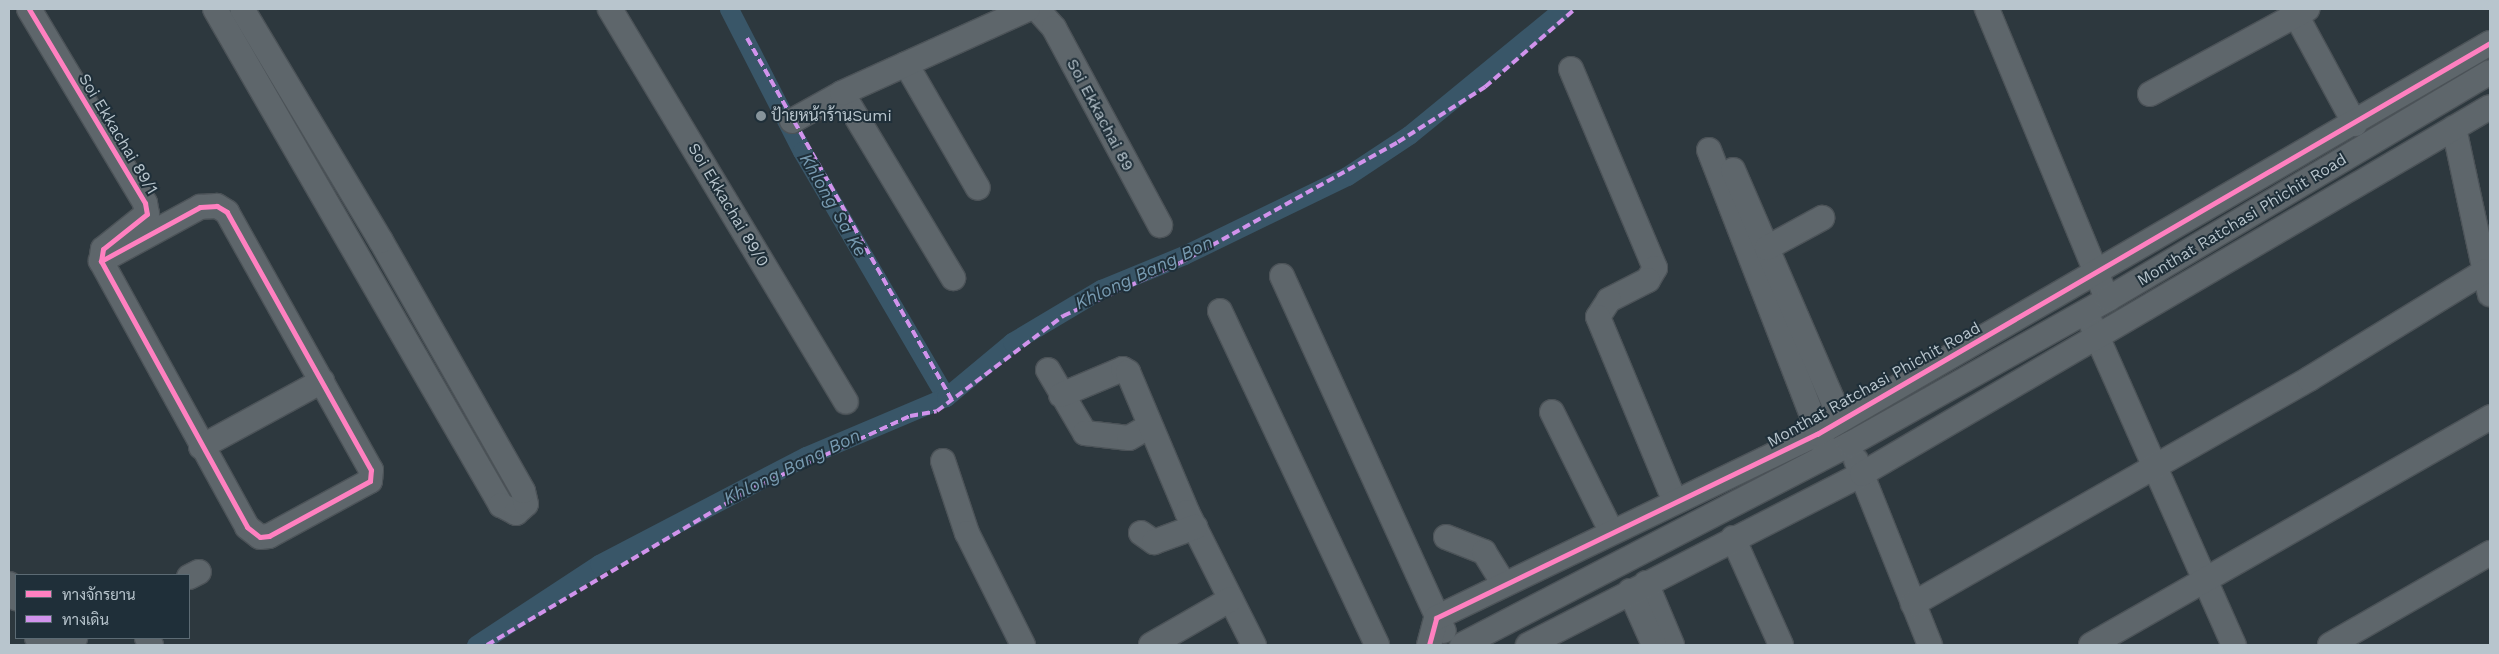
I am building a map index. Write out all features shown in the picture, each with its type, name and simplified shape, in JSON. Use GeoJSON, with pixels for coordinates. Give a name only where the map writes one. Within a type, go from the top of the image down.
{"type":"FeatureCollection","features":[{"type":"Feature","properties":{"kind":"street","name":"Soi Ekkachai 89/1"},"geometry":{"type":"LineString","coordinates":[[29,9],[147,208],[143,219],[103,249],[101,261]]}},
{"type":"Feature","properties":{"kind":"street"},"geometry":{"type":"LineString","coordinates":[[214,9],[501,505],[511,513],[523,509],[526,499],[513,474],[242,9]]}},
{"type":"Feature","properties":{"kind":"street","name":"Soi Ekkachai 89/0"},"geometry":{"type":"LineString","coordinates":[[610,9],[846,401]]}},
{"type":"Feature","properties":{"kind":"street"},"geometry":{"type":"LineString","coordinates":[[792,121],[842,93],[1028,9]]}},
{"type":"Feature","properties":{"kind":"street","name":"Soi Ekkachai 89"},"geometry":{"type":"LineString","coordinates":[[1037,9],[1054,28],[1160,224]]}},
{"type":"Feature","properties":{"kind":"street"},"geometry":{"type":"LineString","coordinates":[[1987,9],[2095,276],[2122,325]]}},
{"type":"Feature","properties":{"kind":"street"},"geometry":{"type":"LineString","coordinates":[[2150,94],[2302,12],[2355,124]]}},
{"type":"Feature","properties":{"kind":"street","name":"Monthat Ratchasi Phichit Road"},"geometry":{"type":"LineString","coordinates":[[1436,618],[1503,583],[1817,434],[2095,276],[2490,43]]}},
{"type":"Feature","properties":{"kind":"street"},"geometry":{"type":"LineString","coordinates":[[906,64],[978,188]]}},
{"type":"Feature","properties":{"kind":"street"},"geometry":{"type":"LineString","coordinates":[[1571,69],[1655,268],[1648,280],[1609,300],[1598,317],[1674,502]]}},
{"type":"Feature","properties":{"kind":"street","name":"Monthat Ratchasi Phichit Road"},"geometry":{"type":"LineString","coordinates":[[1462,645],[1850,444],[2085,313],[2490,72]]}},
{"type":"Feature","properties":{"kind":"street"},"geometry":{"type":"LineString","coordinates":[[842,93],[953,278]]}},
{"type":"Feature","properties":{"kind":"street","name":"Monthat Ratchasi Phichit Road"},"geometry":{"type":"LineString","coordinates":[[1528,645],[1733,538],[1862,474],[2100,339],[2490,107]]}},
{"type":"Feature","properties":{"kind":"street"},"geometry":{"type":"LineString","coordinates":[[1913,604],[2155,463],[2488,279],[2454,128]]}},
{"type":"Feature","properties":{"kind":"street"},"geometry":{"type":"LineString","coordinates":[[1840,485],[1817,434],[1715,147],[1767,248],[1841,420]]}},
{"type":"Feature","properties":{"kind":"street"},"geometry":{"type":"LineString","coordinates":[[217,206],[227,212],[322,381],[371,470],[366,486],[260,537],[247,527],[201,447],[101,261],[200,207],[217,206]]}},
{"type":"Feature","properties":{"kind":"street"},"geometry":{"type":"LineString","coordinates":[[1767,248],[1822,218]]}},
{"type":"Feature","properties":{"kind":"street"},"geometry":{"type":"LineString","coordinates":[[1282,276],[1436,618],[1453,645]]}},
{"type":"Feature","properties":{"kind":"street"},"geometry":{"type":"LineString","coordinates":[[2072,288],[2100,339],[2209,580],[2234,645]]}},
{"type":"Feature","properties":{"kind":"street"},"geometry":{"type":"LineString","coordinates":[[1220,310],[1377,645]]}},
{"type":"Feature","properties":{"kind":"street"},"geometry":{"type":"LineString","coordinates":[[1048,370],[1085,433],[1129,438],[1150,426]]}},
{"type":"Feature","properties":{"kind":"street"},"geometry":{"type":"LineString","coordinates":[[1061,395],[1126,370],[1195,527],[1254,645]]}},
{"type":"Feature","properties":{"kind":"street"},"geometry":{"type":"LineString","coordinates":[[201,447],[322,381]]}},
{"type":"Feature","properties":{"kind":"street"},"geometry":{"type":"LineString","coordinates":[[1552,412],[1611,531]]}},
{"type":"Feature","properties":{"kind":"street"},"geometry":{"type":"LineString","coordinates":[[2091,645],[2209,580],[2490,417]]}},
{"type":"Feature","properties":{"kind":"street"},"geometry":{"type":"LineString","coordinates":[[1850,444],[1930,645]]}},
{"type":"Feature","properties":{"kind":"street"},"geometry":{"type":"LineString","coordinates":[[943,461],[967,533],[1023,645]]}},
{"type":"Feature","properties":{"kind":"street"},"geometry":{"type":"LineString","coordinates":[[1141,533],[1154,542],[1195,527]]}},
{"type":"Feature","properties":{"kind":"street"},"geometry":{"type":"LineString","coordinates":[[1446,537],[1484,552],[1503,583]]}},
{"type":"Feature","properties":{"kind":"street"},"geometry":{"type":"LineString","coordinates":[[1733,538],[1781,645]]}},
{"type":"Feature","properties":{"kind":"street"},"geometry":{"type":"LineString","coordinates":[[2330,645],[2490,553]]}},
{"type":"Feature","properties":{"kind":"street"},"geometry":{"type":"LineString","coordinates":[[9,584],[15,596]]}},
{"type":"Feature","properties":{"kind":"street"},"geometry":{"type":"LineString","coordinates":[[1638,587],[1654,645]]}},
{"type":"Feature","properties":{"kind":"street"},"geometry":{"type":"LineString","coordinates":[[1638,587],[1672,645]]}},
{"type":"Feature","properties":{"kind":"street"},"geometry":{"type":"LineString","coordinates":[[1151,645],[1231,599]]}},
{"type":"Feature","properties":{"kind":"street"},"geometry":{"type":"LineString","coordinates":[[1429,645],[1436,618]]}},
{"type":"Feature","properties":{"kind":"street"},"geometry":{"type":"LineString","coordinates":[[60,645],[73,639]]}},
{"type":"Feature","properties":{"kind":"waterway","name":"Khlong Sa Ke"},"geometry":{"type":"LineString","coordinates":[[729,9],[802,151],[946,397]]}},
{"type":"Feature","properties":{"kind":"waterway","name":"Khlong Bang Bon"},"geometry":{"type":"LineString","coordinates":[[476,645],[599,564],[806,456],[946,397],[1012,342],[1101,289],[1184,255],[1347,176],[1409,135],[1563,9]]}},
{"type":"Feature","properties":{"kind":"marked path"},"geometry":{"type":"LineString","coordinates":[[487,645],[749,490],[910,416],[937,411],[1063,316],[1180,263],[1398,142],[1485,87],[1575,9]]}},
{"type":"Feature","properties":{"kind":"marked path"},"geometry":{"type":"LineString","coordinates":[[747,38],[953,402]]}},
{"type":"Feature","properties":{"kind":"cycle path"},"geometry":{"type":"LineString","coordinates":[[29,9],[145,203],[147,214],[103,249],[101,261],[247,527],[260,537],[269,536],[370,481],[371,470],[227,212],[217,206],[200,207],[101,261]]}},
{"type":"Feature","properties":{"kind":"cycle path"},"geometry":{"type":"LineString","coordinates":[[1429,645],[1436,618],[1817,434],[2490,43]]}},
{"type":"Feature","properties":{"kind":"place","name":"ป้ายหน้าร้านSumi"},"geometry":{"type":"Point","coordinates":[761,116]}}]}
